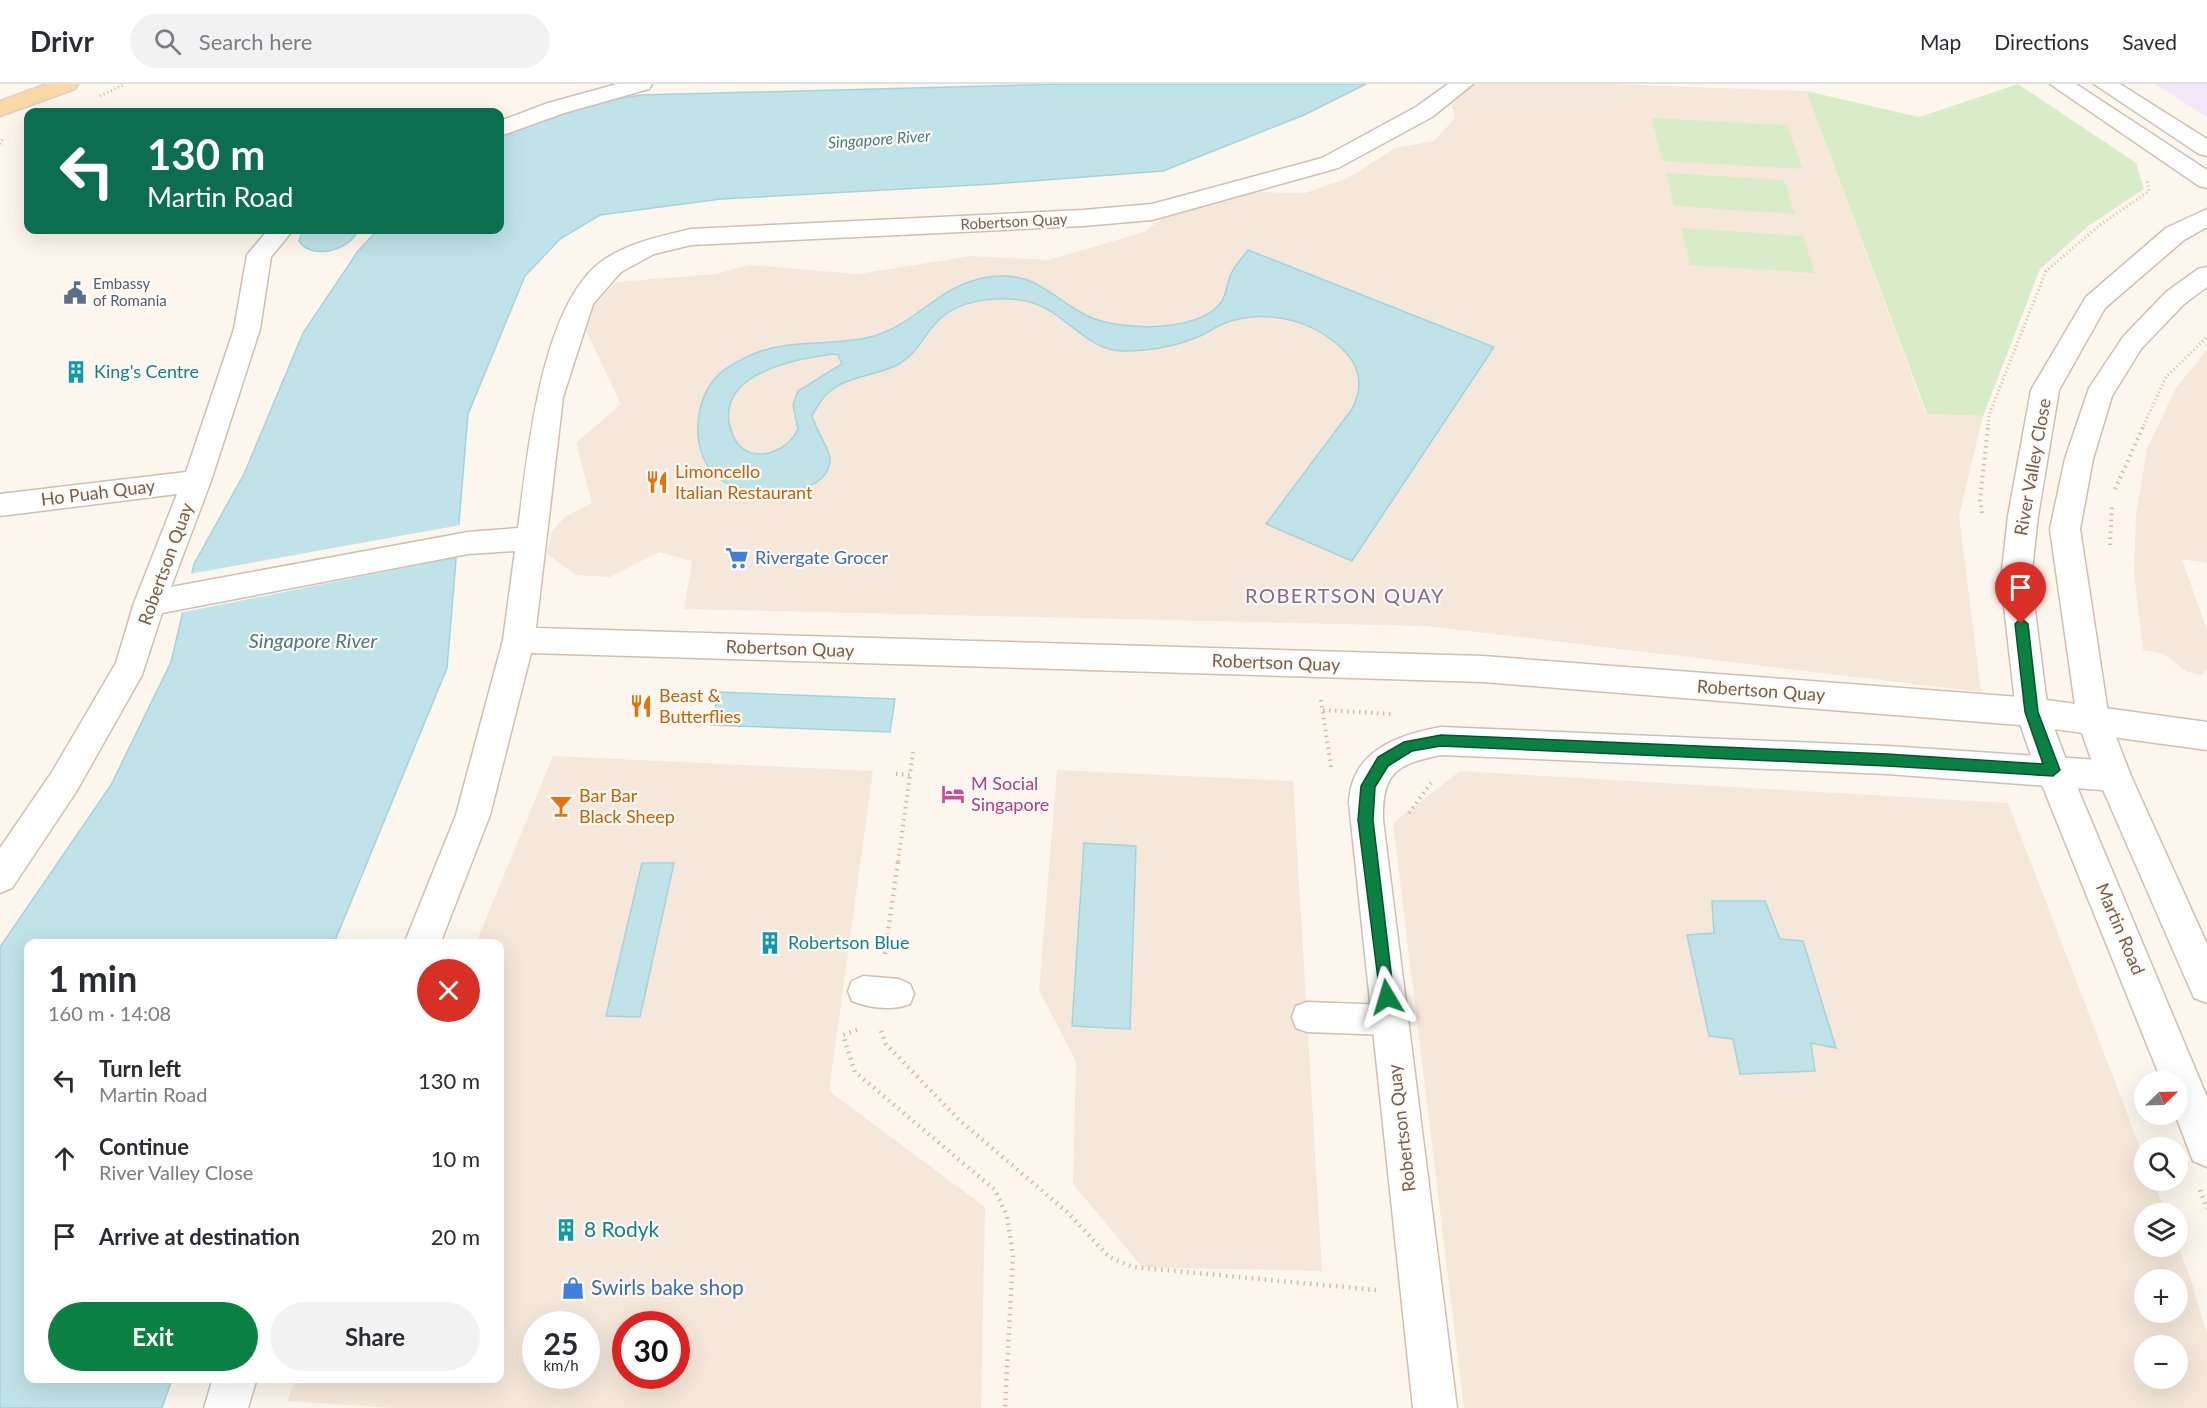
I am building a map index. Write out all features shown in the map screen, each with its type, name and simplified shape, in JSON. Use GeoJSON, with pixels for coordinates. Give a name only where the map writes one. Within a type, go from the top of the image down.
{"type":"FeatureCollection","features":[{"type":"Feature","properties":{"kind":"main road"},"geometry":{"type":"LineString","coordinates":[[0,96],[8,84]]}},
{"type":"Feature","properties":{"kind":"main road"},"geometry":{"type":"LineString","coordinates":[[0,109],[67,84]]}},
{"type":"Feature","properties":{"kind":"street"},"geometry":{"type":"LineString","coordinates":[[504,127],[556,108],[641,84]]}},
{"type":"Feature","properties":{"kind":"street","name":"Robertson Quay"},"geometry":{"type":"LineString","coordinates":[[425,939],[473,815],[519,640],[549,397],[581,300],[612,266],[646,248],[691,237],[1083,218],[1152,212],[1257,185],[1330,163],[1425,112],[1462,84]]}},
{"type":"Feature","properties":{"kind":"street"},"geometry":{"type":"LineString","coordinates":[[2061,84],[2207,181]]}},
{"type":"Feature","properties":{"kind":"street"},"geometry":{"type":"LineString","coordinates":[[2104,84],[2207,149]]}},
{"type":"Feature","properties":{"kind":"street","name":"River Valley Close"},"geometry":{"type":"LineString","coordinates":[[2031,712],[2016,579],[2024,505],[2045,390],[2095,303],[2175,234],[2207,217]]}},
{"type":"Feature","properties":{"kind":"street","name":"Robertson Quay"},"geometry":{"type":"LineString","coordinates":[[0,877],[64,782],[131,666],[149,603],[197,481],[247,329],[259,255],[277,234]]}},
{"type":"Feature","properties":{"kind":"street"},"geometry":{"type":"LineString","coordinates":[[2207,275],[2175,298],[2132,344],[2099,396],[2079,459],[2066,529],[2093,718],[2114,776],[2207,985]]}},
{"type":"Feature","properties":{"kind":"street","name":"Ho Puah Quay"},"geometry":{"type":"LineString","coordinates":[[0,505],[197,481]]}},
{"type":"Feature","properties":{"kind":"street"},"geometry":{"type":"LineString","coordinates":[[149,603],[468,543],[533,538]]}},
{"type":"Feature","properties":{"kind":"street","name":"Robertson Quay"},"geometry":{"type":"LineString","coordinates":[[519,640],[1484,669],[2031,712],[2093,718],[2207,736]]}},
{"type":"Feature","properties":{"kind":"street","name":"Martin Road"},"geometry":{"type":"LineString","coordinates":[[2031,712],[2162,1030],[2207,1147]]}},
{"type":"Feature","properties":{"kind":"street","name":"Robertson Quay"},"geometry":{"type":"LineString","coordinates":[[1435,1408],[1365,820],[1368,786],[1383,761],[1409,746],[1441,741],[1497,742],[1887,760],[2114,776]]}},
{"type":"Feature","properties":{"kind":"street"},"geometry":{"type":"LineString","coordinates":[[226,1408],[234,1383]]}},
{"type":"Feature","properties":{"kind":"lane"},"geometry":{"type":"LineString","coordinates":[[1307,1017],[1389,1020]]}},
{"type":"Feature","properties":{"kind":"path"},"geometry":{"type":"LineString","coordinates":[[2109,553],[2112,494],[2166,377],[2207,337]]}},
{"type":"Feature","properties":{"kind":"path"},"geometry":{"type":"LineString","coordinates":[[913,752],[875,1016],[886,1044],[958,1119],[1067,1212],[1109,1257],[1133,1267],[1424,1306]]}},
{"type":"Feature","properties":{"kind":"path"},"geometry":{"type":"LineString","coordinates":[[896,774],[910,775]]}},
{"type":"Feature","properties":{"kind":"path"},"geometry":{"type":"LineString","coordinates":[[1403,822],[1431,783],[1442,779]]}},
{"type":"Feature","properties":{"kind":"path"},"geometry":{"type":"LineString","coordinates":[[857,1030],[843,1035],[855,1072],[995,1190],[1008,1216],[1013,1256],[1005,1408]]}},
{"type":"Feature","properties":{"kind":"shaded area"},"geometry":{"type":"Polygon","coordinates":[[[1456,84],[1606,84],[1806,91],[1926,414],[1983,416],[1959,516],[1981,692],[1427,626],[684,609],[692,561],[659,552],[610,577],[576,575],[547,554],[552,531],[566,516],[592,503],[576,443],[621,404],[581,320],[616,282],[716,274],[749,265],[858,274],[972,256],[1049,260],[1144,232],[1183,203],[1225,191],[1305,193],[1348,178],[1395,148],[1434,141],[1455,118],[1448,87],[1456,84]]]}},
{"type":"Feature","properties":{"kind":"shaded area"},"geometry":{"type":"Polygon","coordinates":[[[2155,84],[2207,84],[2207,117],[2155,84]]]}},
{"type":"Feature","properties":{"kind":"shaded area"},"geometry":{"type":"Polygon","coordinates":[[[2207,350],[2207,563],[2182,559],[2207,631],[2207,670],[2201,675],[2187,672],[2164,654],[2143,650],[2134,573],[2136,514],[2147,449],[2176,388],[2207,350]]]}},
{"type":"Feature","properties":{"kind":"shaded area"},"geometry":{"type":"Polygon","coordinates":[[[553,756],[873,771],[829,1091],[985,1207],[981,1408],[392,1408],[287,1401],[294,1383],[504,1383],[504,939],[478,939],[553,756]]]}},
{"type":"Feature","properties":{"kind":"shaded area"},"geometry":{"type":"Polygon","coordinates":[[[1057,770],[1293,781],[1322,1271],[1142,1267],[1073,1184],[1076,1061],[1039,990],[1057,770]]]}},
{"type":"Feature","properties":{"kind":"shaded area"},"geometry":{"type":"Polygon","coordinates":[[[1460,771],[2008,803],[2136,1137],[2134,1137],[2134,1191],[2157,1191],[2162,1203],[2134,1203],[2134,1257],[2182,1257],[2187,1269],[2134,1269],[2134,1323],[2188,1323],[2188,1272],[2207,1335],[2207,1408],[1464,1408],[1393,823],[1460,771]]]}},
{"type":"Feature","properties":{"kind":"green space"},"geometry":{"type":"Polygon","coordinates":[[[2018,84],[2136,163],[2144,189],[2088,226],[2040,269],[1983,416],[1927,414],[1806,91],[1919,117],[2018,84]]]}},
{"type":"Feature","properties":{"kind":"green space"},"geometry":{"type":"Polygon","coordinates":[[[1651,118],[1787,125],[1803,169],[1663,161],[1651,118]]]}},
{"type":"Feature","properties":{"kind":"green space"},"geometry":{"type":"Polygon","coordinates":[[[1666,173],[1784,180],[1795,214],[1674,206],[1666,173]]]}},
{"type":"Feature","properties":{"kind":"green space"},"geometry":{"type":"Polygon","coordinates":[[[1681,228],[1803,236],[1815,273],[1690,265],[1681,228]]]}},
{"type":"Feature","properties":{"kind":"water","name":"Singapore River"},"geometry":{"type":"Polygon","coordinates":[[[1069,84],[1366,84],[1304,115],[1163,171],[993,184],[721,199],[600,215],[560,239],[525,276],[468,414],[447,668],[336,939],[24,939],[24,1383],[171,1383],[162,1408],[0,1408],[0,947],[111,785],[171,662],[194,564],[244,474],[303,333],[358,251],[374,234],[504,234],[504,136],[534,122],[586,105],[641,95],[1069,84]]]}},
{"type":"Feature","properties":{"kind":"water"},"geometry":{"type":"Polygon","coordinates":[[[302,234],[356,234],[340,248],[322,252],[313,251],[299,241],[302,234]]]}},
{"type":"Feature","properties":{"kind":"water"},"geometry":{"type":"Polygon","coordinates":[[[1248,250],[1494,347],[1352,561],[1266,524],[1352,409],[1359,388],[1358,375],[1353,361],[1336,344],[1309,326],[1277,318],[1244,318],[1224,323],[1182,343],[1153,349],[1124,351],[1111,350],[1099,345],[1045,308],[1033,303],[1011,299],[974,302],[942,317],[912,354],[899,364],[853,379],[826,395],[812,415],[830,460],[825,474],[815,483],[801,489],[783,492],[748,490],[732,486],[721,480],[711,471],[704,459],[700,446],[698,418],[706,392],[722,372],[758,352],[796,344],[848,341],[880,334],[896,327],[953,289],[988,277],[1005,276],[1032,282],[1076,310],[1103,322],[1138,326],[1175,324],[1208,314],[1219,305],[1232,272],[1248,250]],[[838,355],[817,356],[782,365],[764,371],[749,380],[737,391],[730,406],[729,423],[739,445],[749,452],[765,454],[781,448],[788,442],[798,429],[793,405],[798,391],[842,364],[838,355]]]}},
{"type":"Feature","properties":{"kind":"water"},"geometry":{"type":"Polygon","coordinates":[[[719,692],[895,699],[890,732],[711,725],[719,692]]]}},
{"type":"Feature","properties":{"kind":"water"},"geometry":{"type":"Polygon","coordinates":[[[1084,843],[1136,846],[1130,1029],[1072,1026],[1084,843]]]}},
{"type":"Feature","properties":{"kind":"water"},"geometry":{"type":"Polygon","coordinates":[[[642,863],[674,863],[640,1017],[606,1016],[642,863]]]}},
{"type":"Feature","properties":{"kind":"water"},"geometry":{"type":"Polygon","coordinates":[[[1712,901],[1765,901],[1780,939],[1803,941],[1836,1048],[1811,1043],[1815,1071],[1740,1074],[1733,1039],[1709,1036],[1687,935],[1714,933],[1712,901]]]}},
{"type":"Feature","properties":{"kind":"pier"},"geometry":{"type":"Polygon","coordinates":[[[461,525],[458,557],[179,613],[189,574],[461,525]]]}},
{"type":"Feature","properties":{"kind":"place","name":"Embassy of Romania"},"geometry":{"type":"Point","coordinates":[75,293]}},
{"type":"Feature","properties":{"kind":"place","name":"King's Centre"},"geometry":{"type":"Point","coordinates":[76,372]}},
{"type":"Feature","properties":{"kind":"place","name":"Limoncello Italian Restaurant"},"geometry":{"type":"Point","coordinates":[657,482]}},
{"type":"Feature","properties":{"kind":"place","name":"Rivergate Grocer"},"geometry":{"type":"Point","coordinates":[737,558]}},
{"type":"Feature","properties":{"kind":"place","name":"Beast & Butterflies"},"geometry":{"type":"Point","coordinates":[641,706]}},
{"type":"Feature","properties":{"kind":"place","name":"M Social Singapore"},"geometry":{"type":"Point","coordinates":[953,794]}},
{"type":"Feature","properties":{"kind":"place","name":"Bar Bar Black Sheep"},"geometry":{"type":"Point","coordinates":[561,806]}},
{"type":"Feature","properties":{"kind":"place","name":"Robertson Blue"},"geometry":{"type":"Point","coordinates":[770,943]}},
{"type":"Feature","properties":{"kind":"place","name":"8 Rodyk"},"geometry":{"type":"Point","coordinates":[566,1230]}},
{"type":"Feature","properties":{"kind":"place","name":"Swirls bake shop"},"geometry":{"type":"Point","coordinates":[573,1288]}},
{"type":"Feature","properties":{"kind":"district","name":"ROBERTSON QUAY"},"geometry":{"type":"Point","coordinates":[1345,596]}},
{"type":"Feature","properties":{"kind":"route"},"geometry":{"type":"LineString","coordinates":[[1387,997],[1365,820],[1368,786],[1383,761],[1409,746],[1441,741],[1887,760],[2053,770],[2031,712],[2021,624]]}}]}
